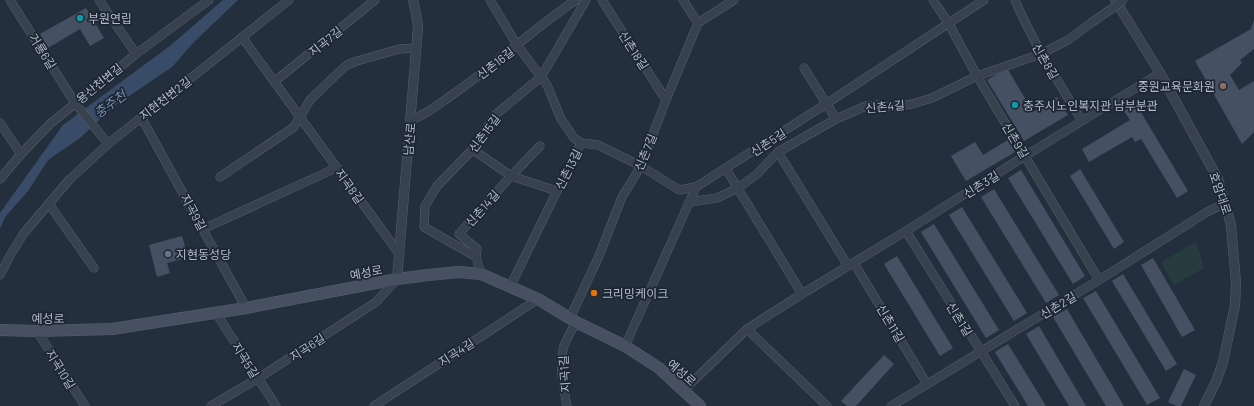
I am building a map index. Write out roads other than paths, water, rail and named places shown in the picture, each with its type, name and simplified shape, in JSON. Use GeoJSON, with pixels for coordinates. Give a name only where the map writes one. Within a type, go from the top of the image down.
{"type":"FeatureCollection","features":[{"type":"Feature","properties":{"kind":"main road","name":"예성로"},"geometry":{"type":"LineString","coordinates":[[0,330],[37,331],[112,329],[246,308],[397,279],[459,272],[481,274],[538,299],[573,320],[625,346],[659,368],[700,406]]}},
{"type":"Feature","properties":{"kind":"street","name":"거룡6길"},"geometry":{"type":"LineString","coordinates":[[10,0],[75,102],[108,144]]}},
{"type":"Feature","properties":{"kind":"street"},"geometry":{"type":"LineString","coordinates":[[99,0],[136,54]]}},
{"type":"Feature","properties":{"kind":"street","name":"용산천변길"},"geometry":{"type":"LineString","coordinates":[[0,179],[21,154],[50,124],[75,102],[208,0]]}},
{"type":"Feature","properties":{"kind":"street","name":"지현천변2길"},"geometry":{"type":"LineString","coordinates":[[0,275],[24,233],[69,180],[108,144],[141,117],[289,0]]}},
{"type":"Feature","properties":{"kind":"street","name":"지곡7길"},"geometry":{"type":"LineString","coordinates":[[274,82],[375,0]]}},
{"type":"Feature","properties":{"kind":"street","name":"남산로"},"geometry":{"type":"LineString","coordinates":[[397,279],[418,27],[413,0]]}},
{"type":"Feature","properties":{"kind":"street"},"geometry":{"type":"LineString","coordinates":[[490,0],[517,45],[547,85],[561,119],[574,138],[581,143]]}},
{"type":"Feature","properties":{"kind":"street","name":"신촌16길"},"geometry":{"type":"LineString","coordinates":[[410,120],[422,116],[465,86],[557,13],[576,0]]}},
{"type":"Feature","properties":{"kind":"street","name":"신촌15길"},"geometry":{"type":"LineString","coordinates":[[476,257],[424,227],[425,206],[437,186],[472,149],[495,115],[541,77],[586,0]]}},
{"type":"Feature","properties":{"kind":"street","name":"신촌18길"},"geometry":{"type":"LineString","coordinates":[[602,0],[666,100]]}},
{"type":"Feature","properties":{"kind":"street"},"geometry":{"type":"LineString","coordinates":[[683,0],[698,23],[734,0]]}},
{"type":"Feature","properties":{"kind":"street","name":"신촌9길"},"geometry":{"type":"LineString","coordinates":[[933,0],[949,24],[977,76],[1099,280]]}},
{"type":"Feature","properties":{"kind":"street","name":"신촌5길"},"geometry":{"type":"LineString","coordinates":[[696,187],[726,169],[984,0]]}},
{"type":"Feature","properties":{"kind":"street","name":"신촌8길"},"geometry":{"type":"LineString","coordinates":[[1015,0],[1022,18],[1041,54],[1082,120]]}},
{"type":"Feature","properties":{"kind":"street","name":"호암대로"},"geometry":{"type":"LineString","coordinates":[[1115,0],[1160,73],[1218,179],[1226,203],[1235,254],[1236,283],[1234,306],[1224,362],[1204,406]]}},
{"type":"Feature","properties":{"kind":"street","name":"신촌4길"},"geometry":{"type":"LineString","coordinates":[[689,202],[717,198],[738,188],[757,174],[778,152],[836,118],[866,106],[877,104],[894,107],[912,104],[932,98],[977,76],[1041,54],[1068,40],[1124,0]]}},
{"type":"Feature","properties":{"kind":"street","name":"신촌7길"},"geometry":{"type":"LineString","coordinates":[[573,320],[622,197],[641,166],[666,100],[698,23]]}},
{"type":"Feature","properties":{"kind":"street","name":"지곡8길"},"geometry":{"type":"LineString","coordinates":[[242,37],[400,255]]}},
{"type":"Feature","properties":{"kind":"street"},"geometry":{"type":"LineString","coordinates":[[220,177],[294,127],[310,100],[338,72],[347,66],[357,61],[399,49],[416,48]]}},
{"type":"Feature","properties":{"kind":"street"},"geometry":{"type":"LineString","coordinates":[[804,68],[836,118]]}},
{"type":"Feature","properties":{"kind":"street","name":"신촌3길"},"geometry":{"type":"LineString","coordinates":[[684,390],[747,329],[1160,73]]}},
{"type":"Feature","properties":{"kind":"street","name":"지곡9길"},"geometry":{"type":"LineString","coordinates":[[141,117],[246,308]]}},
{"type":"Feature","properties":{"kind":"street"},"geometry":{"type":"LineString","coordinates":[[0,124],[21,154]]}},
{"type":"Feature","properties":{"kind":"street","name":"신촌13길"},"geometry":{"type":"LineString","coordinates":[[510,287],[581,143],[598,145],[641,166],[679,190],[696,187]]}},
{"type":"Feature","properties":{"kind":"street","name":"신촌14길"},"geometry":{"type":"LineString","coordinates":[[476,257],[477,249],[459,234],[540,146]]}},
{"type":"Feature","properties":{"kind":"street"},"geometry":{"type":"LineString","coordinates":[[472,149],[511,176],[556,191]]}},
{"type":"Feature","properties":{"kind":"street","name":"신촌11길"},"geometry":{"type":"LineString","coordinates":[[778,152],[927,384]]}},
{"type":"Feature","properties":{"kind":"street"},"geometry":{"type":"LineString","coordinates":[[203,229],[336,168]]}},
{"type":"Feature","properties":{"kind":"street"},"geometry":{"type":"LineString","coordinates":[[726,169],[802,294]]}},
{"type":"Feature","properties":{"kind":"street"},"geometry":{"type":"LineString","coordinates":[[625,346],[696,187]]}},
{"type":"Feature","properties":{"kind":"street","name":"신촌2길"},"geometry":{"type":"LineString","coordinates":[[891,406],[1099,280],[1207,212],[1226,203]]}},
{"type":"Feature","properties":{"kind":"street"},"geometry":{"type":"LineString","coordinates":[[49,204],[94,268]]}},
{"type":"Feature","properties":{"kind":"street","name":"신촌1길"},"geometry":{"type":"LineString","coordinates":[[906,231],[1015,406]]}},
{"type":"Feature","properties":{"kind":"street"},"geometry":{"type":"LineString","coordinates":[[476,257],[481,274]]}},
{"type":"Feature","properties":{"kind":"street","name":"지곡6길"},"geometry":{"type":"LineString","coordinates":[[210,406],[257,379],[376,302],[397,279]]}},
{"type":"Feature","properties":{"kind":"street","name":"지곡4길"},"geometry":{"type":"LineString","coordinates":[[374,406],[538,299]]}},
{"type":"Feature","properties":{"kind":"street","name":"지곡5길"},"geometry":{"type":"LineString","coordinates":[[216,313],[257,379],[276,406]]}},
{"type":"Feature","properties":{"kind":"street","name":"지곡1길"},"geometry":{"type":"LineString","coordinates":[[568,406],[564,389],[562,350],[573,320]]}},
{"type":"Feature","properties":{"kind":"street"},"geometry":{"type":"LineString","coordinates":[[747,329],[827,406]]}},
{"type":"Feature","properties":{"kind":"street","name":"지곡10길"},"geometry":{"type":"LineString","coordinates":[[37,331],[85,406]]}},
{"type":"Feature","properties":{"kind":"water","name":"충주천"},"geometry":{"type":"Polygon","coordinates":[[[223,0],[238,0],[194,42],[172,67],[113,107],[80,138],[48,160],[28,191],[5,217],[0,229],[0,213],[63,125],[171,45],[223,0]]]}},
{"type":"Feature","properties":{"kind":"place","name":"부원연립"},"geometry":{"type":"Point","coordinates":[80,18]}},
{"type":"Feature","properties":{"kind":"place","name":"중원교육문화원"},"geometry":{"type":"Point","coordinates":[1223,86]}},
{"type":"Feature","properties":{"kind":"place","name":"충주시노인복지관 남부분관"},"geometry":{"type":"Point","coordinates":[1015,105]}},
{"type":"Feature","properties":{"kind":"place","name":"지현동성당"},"geometry":{"type":"Point","coordinates":[168,254]}},
{"type":"Feature","properties":{"kind":"place","name":"크리밍케이크"},"geometry":{"type":"Point","coordinates":[594,293]}}]}
